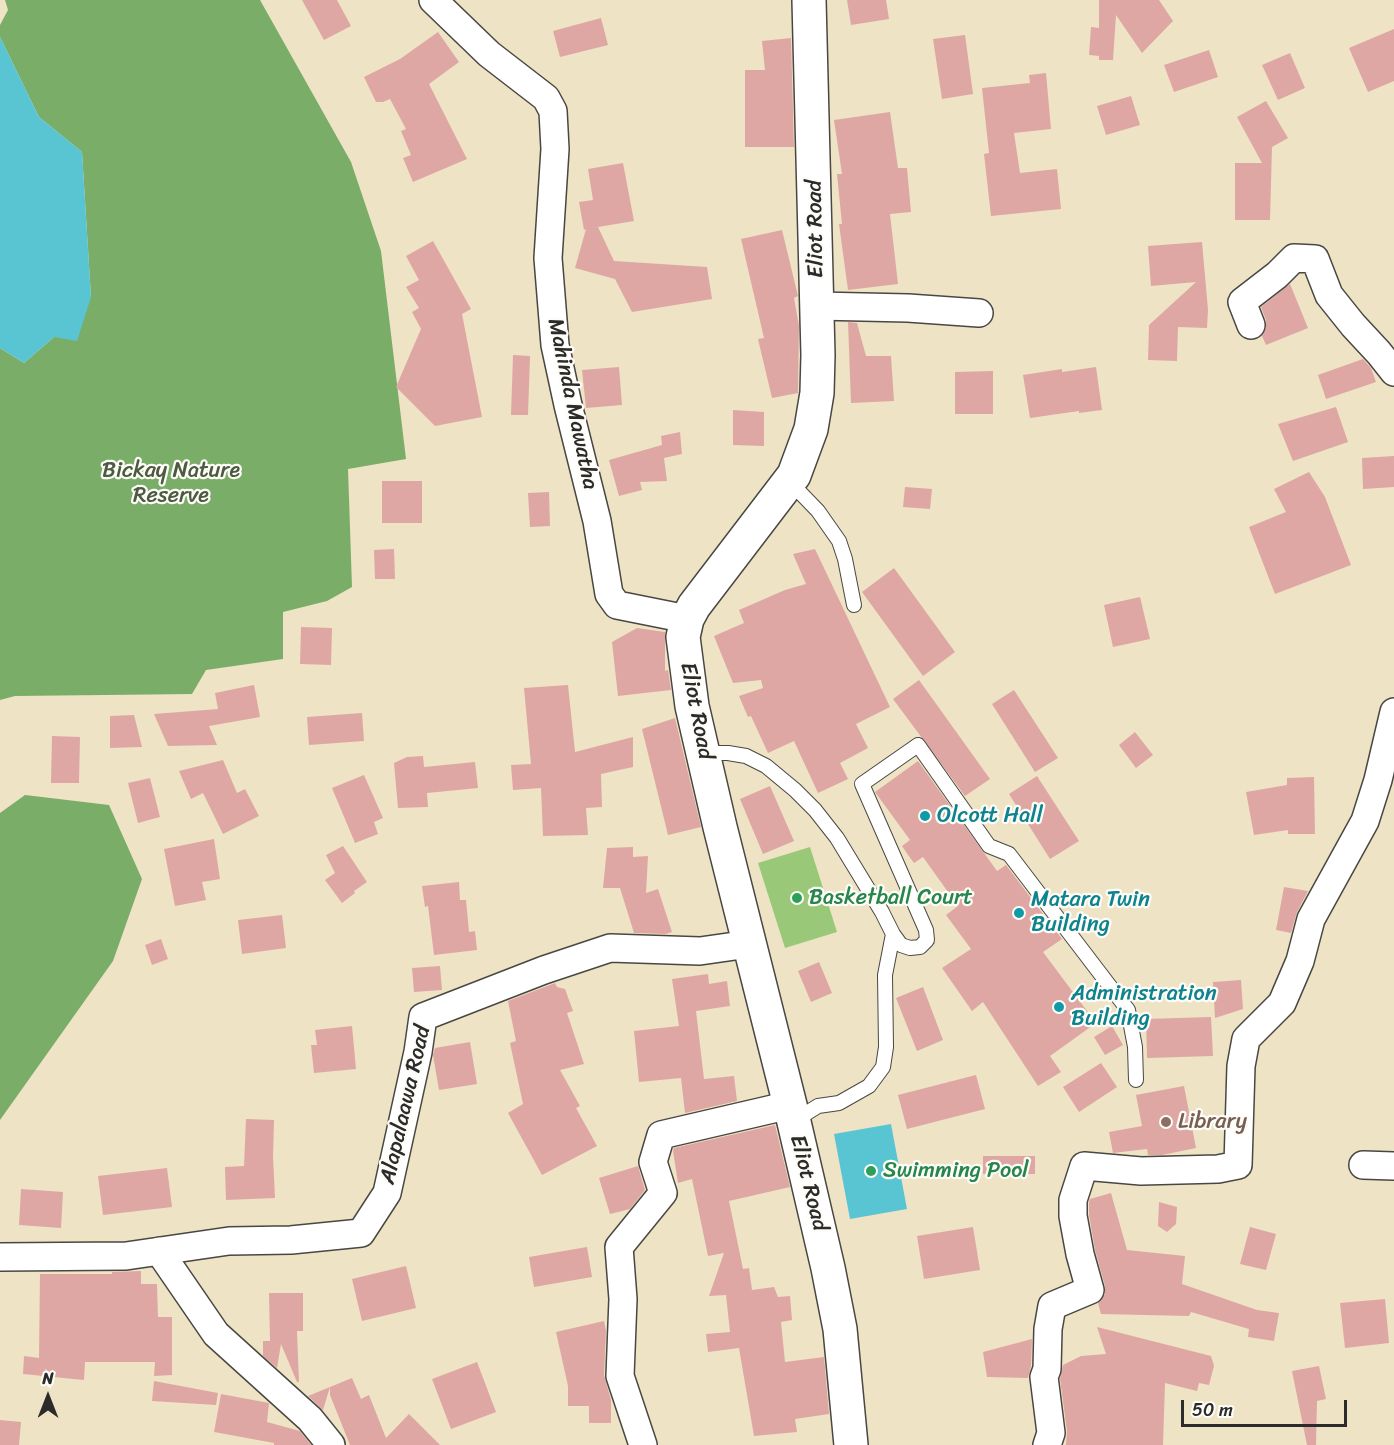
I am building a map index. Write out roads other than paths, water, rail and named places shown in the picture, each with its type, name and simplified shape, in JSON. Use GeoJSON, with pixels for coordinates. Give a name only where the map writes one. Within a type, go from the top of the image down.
{"type":"FeatureCollection","features":[{"type":"Feature","properties":{"kind":"street","name":"Mahinda Mawatha"},"geometry":{"type":"LineString","coordinates":[[433,0],[489,54],[546,98],[552,111],[555,150],[548,258],[555,345],[597,521],[609,594],[617,605],[687,619]]}},
{"type":"Feature","properties":{"kind":"street","name":"Eliot Road"},"geometry":{"type":"LineString","coordinates":[[809,0],[818,355],[817,393],[811,429],[790,482],[708,587],[687,619],[683,638],[692,706],[828,1268],[840,1329],[851,1445]]}},
{"type":"Feature","properties":{"kind":"street"},"geometry":{"type":"LineString","coordinates":[[1251,325],[1242,302],[1277,275],[1294,258],[1315,259],[1329,295],[1394,372]]}},
{"type":"Feature","properties":{"kind":"street"},"geometry":{"type":"LineString","coordinates":[[817,306],[908,308],[979,314]]}},
{"type":"Feature","properties":{"kind":"street"},"geometry":{"type":"LineString","coordinates":[[1047,1445],[1051,1433],[1044,1377],[1047,1369],[1048,1329],[1052,1306],[1090,1290],[1073,1216],[1073,1200],[1084,1166],[1141,1170],[1218,1169],[1238,1165],[1241,1066],[1246,1039],[1282,1003],[1299,961],[1311,919],[1365,821],[1378,780],[1394,712]]}},
{"type":"Feature","properties":{"kind":"street","name":"Alapalaawa Road"},"geometry":{"type":"LineString","coordinates":[[0,1257],[126,1256],[229,1241],[291,1240],[361,1233],[387,1193],[418,1052],[423,1017],[544,970],[610,948],[700,951],[749,944]]}},
{"type":"Feature","properties":{"kind":"street"},"geometry":{"type":"LineString","coordinates":[[643,1445],[620,1376],[623,1299],[619,1247],[663,1193],[653,1162],[661,1135],[792,1113]]}},
{"type":"Feature","properties":{"kind":"street"},"geometry":{"type":"LineString","coordinates":[[1364,1165],[1394,1166]]}},
{"type":"Feature","properties":{"kind":"street"},"geometry":{"type":"LineString","coordinates":[[159,1251],[216,1334],[310,1419],[331,1445]]}},
{"type":"Feature","properties":{"kind":"lane"},"geometry":{"type":"LineString","coordinates":[[790,482],[818,512],[839,541],[854,605]]}},
{"type":"Feature","properties":{"kind":"lane"},"geometry":{"type":"LineString","coordinates":[[704,753],[746,756],[766,766],[795,790],[815,810],[837,838],[893,934],[901,945],[910,948],[920,947],[927,940],[926,930],[862,784],[918,745],[988,846],[1009,854],[1128,1010],[1135,1047],[1136,1080]]}},
{"type":"Feature","properties":{"kind":"lane"},"geometry":{"type":"LineString","coordinates":[[792,1113],[839,1102],[869,1086],[884,1067],[885,975],[893,934]]}},
{"type":"Feature","properties":{"kind":"water"},"geometry":{"type":"Polygon","coordinates":[[[0,37],[39,117],[82,152],[91,297],[77,341],[54,337],[24,363],[0,348],[0,37]]]}},
{"type":"Feature","properties":{"kind":"water","name":"Swimming Pool"},"geometry":{"type":"Polygon","coordinates":[[[891,1124],[907,1209],[850,1219],[834,1134],[891,1124]]]}},
{"type":"Feature","properties":{"kind":"place","name":"Olcott Hall"},"geometry":{"type":"Point","coordinates":[925,816]}},
{"type":"Feature","properties":{"kind":"place","name":"Basketball Court"},"geometry":{"type":"Point","coordinates":[797,898]}},
{"type":"Feature","properties":{"kind":"place","name":"Matara Twin Building"},"geometry":{"type":"Point","coordinates":[1019,913]}},
{"type":"Feature","properties":{"kind":"place","name":"Administration Building"},"geometry":{"type":"Point","coordinates":[1059,1007]}},
{"type":"Feature","properties":{"kind":"place","name":"Library"},"geometry":{"type":"Point","coordinates":[1166,1122]}},
{"type":"Feature","properties":{"kind":"place","name":"Swimming Pool"},"geometry":{"type":"Point","coordinates":[871,1171]}},
{"type":"Feature","properties":{"kind":"park label","name":"Bickay Nature Reserve"},"geometry":{"type":"Point","coordinates":[171,484]}}]}
